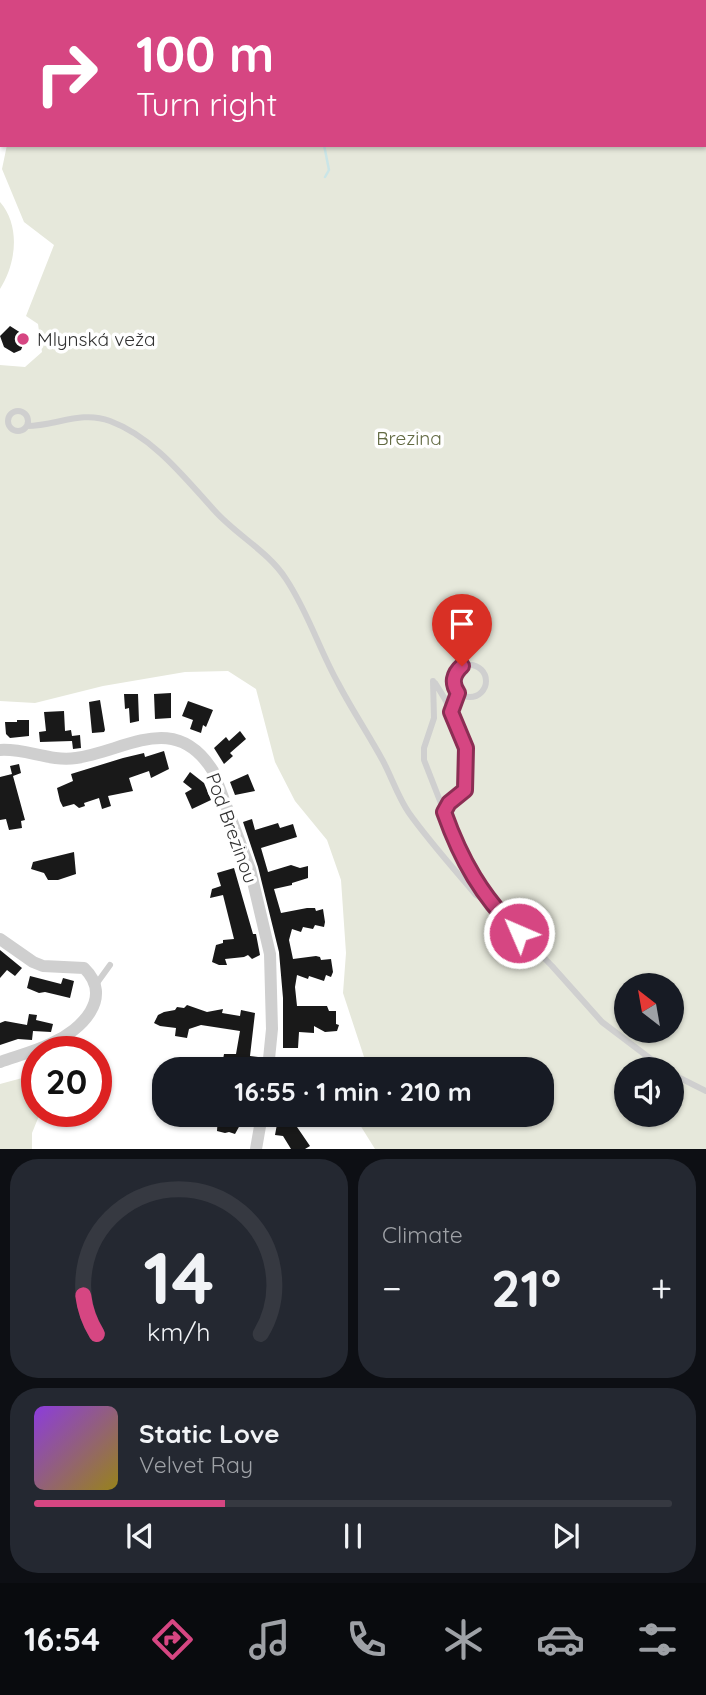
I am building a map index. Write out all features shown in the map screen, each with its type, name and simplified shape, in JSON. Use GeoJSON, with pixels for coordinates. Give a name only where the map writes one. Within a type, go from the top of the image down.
{"type":"FeatureCollection","features":[{"type":"Feature","properties":{"kind":"street","name":"Pod Brezinou"},"geometry":{"type":"LineString","coordinates":[[0,750],[75,759],[152,737],[183,743],[204,756],[213,771],[250,869],[270,954],[272,1029],[269,1057]]}},
{"type":"Feature","properties":{"kind":"street"},"geometry":{"type":"LineString","coordinates":[[0,939],[43,966],[84,968],[97,983],[97,1000],[73,1029],[54,1043],[0,1062]]}},
{"type":"Feature","properties":{"kind":"street"},"geometry":{"type":"LineString","coordinates":[[256,1149],[260,1127]]}},
{"type":"Feature","properties":{"kind":"lane"},"geometry":{"type":"LineString","coordinates":[[27,426],[43,426],[82,416],[96,417],[140,437],[179,471],[223,520],[269,560],[284,576],[300,603],[337,682],[382,759],[409,813],[476,895],[490,903]]}},
{"type":"Feature","properties":{"kind":"lane"},"geometry":{"type":"LineString","coordinates":[[451,712],[458,693],[453,681],[458,669],[471,665],[480,668],[486,681],[481,694],[471,697],[458,693]]}},
{"type":"Feature","properties":{"kind":"lane"},"geometry":{"type":"LineString","coordinates":[[444,812],[449,803],[465,790],[466,748],[451,712],[433,681],[434,718],[424,748],[424,760],[444,812],[460,852],[490,903],[602,1022],[648,1057]]}},
{"type":"Feature","properties":{"kind":"lane"},"geometry":{"type":"LineString","coordinates":[[97,983],[110,965]]}},
{"type":"Feature","properties":{"kind":"lane"},"geometry":{"type":"LineString","coordinates":[[684,1080],[706,1091]]}},
{"type":"Feature","properties":{"kind":"green space","name":"Brezina"},"geometry":{"type":"Polygon","coordinates":[[[7,147],[706,147],[706,1149],[375,1149],[361,1127],[554,1127],[554,1057],[364,1057],[343,993],[346,953],[341,880],[327,840],[295,801],[275,762],[256,689],[228,671],[185,672],[103,686],[35,703],[0,701],[0,365],[25,367],[42,352],[38,324],[26,316],[54,245],[24,222],[2,169],[7,147]]]}},
{"type":"Feature","properties":{"kind":"green space"},"geometry":{"type":"Polygon","coordinates":[[[0,202],[11,222],[14,245],[10,268],[0,289],[0,202]]]}},
{"type":"Feature","properties":{"kind":"green space"},"geometry":{"type":"Polygon","coordinates":[[[21,1078],[21,1127],[34,1127],[32,1149],[0,1149],[0,1084],[21,1078]]]}},
{"type":"Feature","properties":{"kind":"building"},"geometry":{"type":"Polygon","coordinates":[[[10,326],[21,333],[25,340],[21,350],[14,353],[4,347],[0,336],[10,326]]]}},
{"type":"Feature","properties":{"kind":"building"},"geometry":{"type":"Polygon","coordinates":[[[171,693],[171,718],[155,719],[154,694],[171,693]]]}},
{"type":"Feature","properties":{"kind":"building"},"geometry":{"type":"Polygon","coordinates":[[[124,694],[138,694],[139,721],[130,723],[124,694]]]}},
{"type":"Feature","properties":{"kind":"building"},"geometry":{"type":"Polygon","coordinates":[[[100,700],[105,730],[92,733],[89,702],[100,700]]]}},
{"type":"Feature","properties":{"kind":"building"},"geometry":{"type":"Polygon","coordinates":[[[188,701],[213,710],[201,733],[190,729],[193,720],[182,716],[188,701]]]}},
{"type":"Feature","properties":{"kind":"building"},"geometry":{"type":"Polygon","coordinates":[[[64,711],[65,731],[71,730],[72,736],[80,735],[81,748],[73,749],[72,741],[40,742],[39,732],[46,731],[44,712],[64,711]]]}},
{"type":"Feature","properties":{"kind":"building"},"geometry":{"type":"Polygon","coordinates":[[[29,720],[29,736],[10,738],[6,734],[5,722],[29,720]]]}},
{"type":"Feature","properties":{"kind":"building"},"geometry":{"type":"Polygon","coordinates":[[[240,731],[246,739],[230,753],[233,756],[224,764],[214,748],[226,737],[229,741],[240,731]]]}},
{"type":"Feature","properties":{"kind":"building"},"geometry":{"type":"Polygon","coordinates":[[[164,751],[169,769],[151,778],[149,771],[129,778],[133,791],[108,796],[111,806],[102,809],[99,798],[84,803],[85,806],[79,808],[74,804],[63,807],[57,788],[73,781],[71,774],[123,758],[144,753],[145,757],[164,751]]]}},
{"type":"Feature","properties":{"kind":"building"},"geometry":{"type":"Polygon","coordinates":[[[19,764],[21,773],[13,776],[25,820],[21,821],[22,828],[9,830],[6,819],[0,820],[0,777],[12,774],[10,766],[19,764]]]}},
{"type":"Feature","properties":{"kind":"building"},"geometry":{"type":"Polygon","coordinates":[[[190,772],[204,783],[211,800],[192,809],[185,793],[192,789],[183,782],[190,772]]]}},
{"type":"Feature","properties":{"kind":"building"},"geometry":{"type":"Polygon","coordinates":[[[248,774],[255,791],[235,795],[230,782],[248,774]]]}},
{"type":"Feature","properties":{"kind":"building"},"geometry":{"type":"Polygon","coordinates":[[[252,819],[255,830],[278,823],[280,828],[293,824],[297,837],[261,848],[268,872],[291,865],[300,868],[308,866],[308,878],[274,889],[281,913],[307,908],[315,908],[316,911],[323,909],[324,927],[303,927],[301,932],[292,929],[289,940],[293,959],[316,956],[321,960],[331,959],[333,972],[331,977],[326,975],[324,981],[297,975],[297,1006],[327,1006],[329,1011],[336,1011],[336,1024],[339,1025],[337,1031],[325,1032],[314,1026],[314,1033],[299,1032],[298,1048],[283,1048],[279,952],[258,867],[243,822],[252,819]]]}},
{"type":"Feature","properties":{"kind":"building"},"geometry":{"type":"Polygon","coordinates":[[[74,852],[76,874],[48,880],[44,873],[31,869],[33,862],[74,852]]]}},
{"type":"Feature","properties":{"kind":"building"},"geometry":{"type":"Polygon","coordinates":[[[234,868],[253,934],[256,934],[260,955],[252,959],[248,955],[225,959],[227,965],[219,965],[212,962],[216,945],[223,943],[223,940],[234,939],[223,895],[210,898],[212,889],[221,886],[217,873],[234,868]]]}},
{"type":"Feature","properties":{"kind":"building"},"geometry":{"type":"Polygon","coordinates":[[[0,950],[22,968],[15,976],[7,970],[0,978],[0,950]]]}},
{"type":"Feature","properties":{"kind":"building"},"geometry":{"type":"Polygon","coordinates":[[[30,976],[61,984],[63,978],[74,981],[70,998],[39,993],[27,988],[30,976]]]}},
{"type":"Feature","properties":{"kind":"building"},"geometry":{"type":"Polygon","coordinates":[[[187,1005],[207,1012],[223,1009],[222,1013],[240,1016],[241,1010],[255,1013],[250,1056],[258,1057],[223,1057],[224,1054],[236,1054],[240,1031],[201,1025],[189,1029],[187,1038],[175,1036],[176,1028],[154,1023],[158,1015],[164,1012],[177,1007],[184,1008],[187,1005]]]}},
{"type":"Feature","properties":{"kind":"building"},"geometry":{"type":"Polygon","coordinates":[[[29,1014],[37,1015],[36,1020],[53,1024],[51,1032],[33,1031],[32,1036],[21,1036],[21,1039],[0,1045],[0,1023],[5,1021],[27,1025],[29,1014]]]}},
{"type":"Feature","properties":{"kind":"building"},"geometry":{"type":"Polygon","coordinates":[[[217,1127],[239,1127],[235,1134],[217,1131],[217,1127]]]}},
{"type":"Feature","properties":{"kind":"building"},"geometry":{"type":"Polygon","coordinates":[[[276,1127],[297,1127],[310,1146],[305,1149],[291,1149],[283,1136],[275,1135],[276,1127]]]}},
{"type":"Feature","properties":{"kind":"waterway"},"geometry":{"type":"LineString","coordinates":[[324,147],[329,170],[325,177]]}},
{"type":"Feature","properties":{"kind":"place","name":"Mlynská veža"},"geometry":{"type":"Point","coordinates":[23,339]}},
{"type":"Feature","properties":{"kind":"route"},"geometry":{"type":"LineString","coordinates":[[462,666],[453,681],[458,693],[451,712],[466,748],[465,790],[449,803],[444,812],[460,852],[490,903],[519,933]]}}]}
